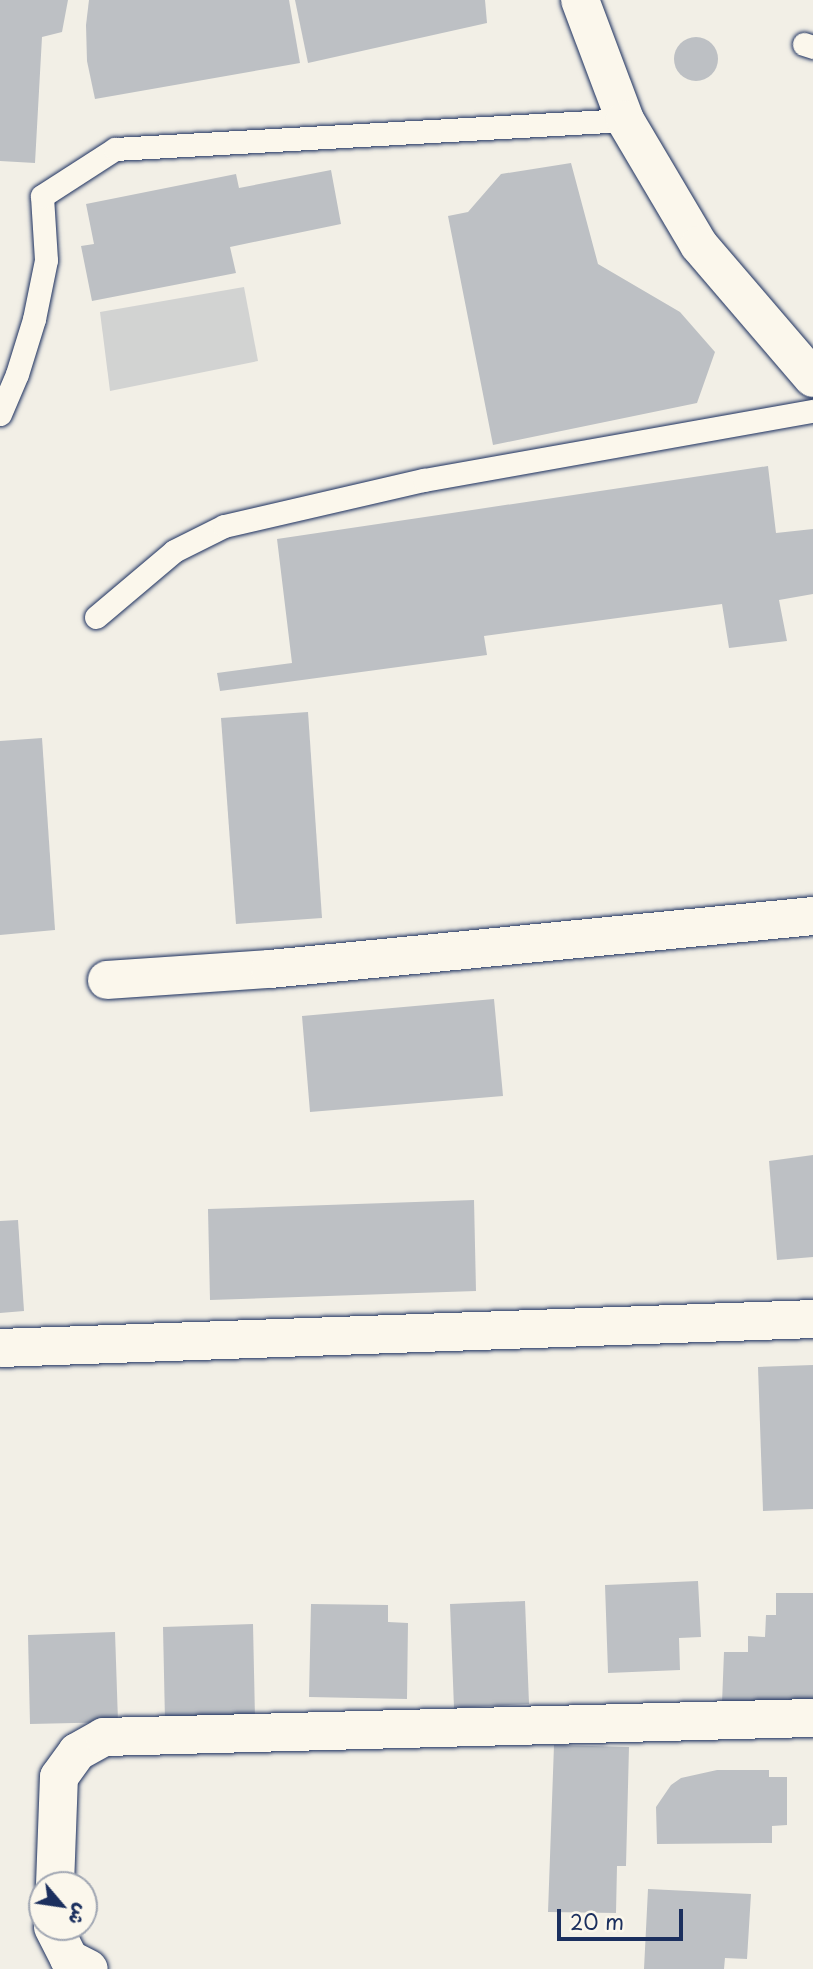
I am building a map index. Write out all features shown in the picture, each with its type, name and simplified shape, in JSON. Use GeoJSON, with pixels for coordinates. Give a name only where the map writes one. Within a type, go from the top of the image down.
{"type":"FeatureCollection","features":[{"type":"Feature","properties":{"kind":"street"},"geometry":{"type":"LineString","coordinates":[[580,0],[625,120],[699,246],[813,378]]}},
{"type":"Feature","properties":{"kind":"street"},"geometry":{"type":"LineString","coordinates":[[107,980],[270,969],[813,916]]}},
{"type":"Feature","properties":{"kind":"street"},"geometry":{"type":"LineString","coordinates":[[0,1348],[813,1319]]}},
{"type":"Feature","properties":{"kind":"street"},"geometry":{"type":"LineString","coordinates":[[56,1871],[59,1777],[77,1752],[104,1737],[813,1718]]}},
{"type":"Feature","properties":{"kind":"street"},"geometry":{"type":"LineString","coordinates":[[60,1941],[69,1959],[89,1969]]}},
{"type":"Feature","properties":{"kind":"lane"},"geometry":{"type":"LineString","coordinates":[[0,414],[21,363],[46,260],[42,196],[115,149],[625,120]]}},
{"type":"Feature","properties":{"kind":"lane"},"geometry":{"type":"LineString","coordinates":[[96,617],[174,551],[224,526],[424,480],[813,411]]}},
{"type":"Feature","properties":{"kind":"shaded area"},"geometry":{"type":"Polygon","coordinates":[[[244,287],[258,361],[110,391],[100,312],[244,287]]]}},
{"type":"Feature","properties":{"kind":"building"},"geometry":{"type":"Polygon","coordinates":[[[0,0],[68,0],[62,32],[42,37],[35,163],[0,161],[0,0]]]}},
{"type":"Feature","properties":{"kind":"building"},"geometry":{"type":"Polygon","coordinates":[[[89,0],[289,0],[300,63],[95,99],[87,61],[86,25],[89,0]]]}},
{"type":"Feature","properties":{"kind":"building"},"geometry":{"type":"Polygon","coordinates":[[[295,0],[485,0],[487,23],[308,63],[295,0]]]}},
{"type":"Feature","properties":{"kind":"building"},"geometry":{"type":"Polygon","coordinates":[[[696,37],[711,44],[718,59],[711,74],[696,81],[681,74],[674,59],[681,44],[696,37]]]}},
{"type":"Feature","properties":{"kind":"building"},"geometry":{"type":"Polygon","coordinates":[[[571,163],[598,264],[680,312],[715,352],[697,403],[493,445],[448,216],[468,212],[501,174],[571,163]]]}},
{"type":"Feature","properties":{"kind":"building"},"geometry":{"type":"Polygon","coordinates":[[[331,170],[341,224],[230,247],[236,273],[92,301],[81,246],[94,244],[86,204],[236,174],[239,188],[331,170]]]}},
{"type":"Feature","properties":{"kind":"building"},"geometry":{"type":"Polygon","coordinates":[[[768,466],[776,533],[813,529],[813,594],[779,600],[787,641],[729,648],[722,604],[484,636],[487,655],[220,691],[217,673],[292,663],[277,539],[768,466]]]}},
{"type":"Feature","properties":{"kind":"building"},"geometry":{"type":"Polygon","coordinates":[[[308,712],[322,918],[236,924],[221,718],[308,712]]]}},
{"type":"Feature","properties":{"kind":"building"},"geometry":{"type":"Polygon","coordinates":[[[42,738],[55,930],[0,935],[0,741],[42,738]]]}},
{"type":"Feature","properties":{"kind":"building"},"geometry":{"type":"Polygon","coordinates":[[[494,999],[503,1096],[310,1112],[302,1016],[494,999]]]}},
{"type":"Feature","properties":{"kind":"building"},"geometry":{"type":"Polygon","coordinates":[[[813,1155],[813,1257],[777,1260],[769,1161],[813,1155]]]}},
{"type":"Feature","properties":{"kind":"building"},"geometry":{"type":"Polygon","coordinates":[[[474,1200],[476,1291],[210,1300],[208,1209],[474,1200]]]}},
{"type":"Feature","properties":{"kind":"building"},"geometry":{"type":"Polygon","coordinates":[[[18,1220],[24,1311],[0,1313],[0,1221],[18,1220]]]}},
{"type":"Feature","properties":{"kind":"building"},"geometry":{"type":"Polygon","coordinates":[[[813,1365],[813,1509],[763,1511],[758,1367],[813,1365]]]}},
{"type":"Feature","properties":{"kind":"building"},"geometry":{"type":"Polygon","coordinates":[[[698,1581],[701,1637],[679,1638],[680,1670],[608,1673],[605,1585],[698,1581]]]}},
{"type":"Feature","properties":{"kind":"building"},"geometry":{"type":"Polygon","coordinates":[[[776,1593],[813,1593],[813,1704],[722,1703],[724,1652],[748,1652],[748,1636],[765,1637],[766,1615],[776,1615],[776,1593]]]}},
{"type":"Feature","properties":{"kind":"building"},"geometry":{"type":"Polygon","coordinates":[[[525,1601],[529,1704],[454,1708],[450,1604],[525,1601]]]}},
{"type":"Feature","properties":{"kind":"building"},"geometry":{"type":"Polygon","coordinates":[[[311,1604],[388,1605],[388,1622],[408,1623],[407,1699],[309,1697],[311,1604]]]}},
{"type":"Feature","properties":{"kind":"building"},"geometry":{"type":"Polygon","coordinates":[[[253,1624],[255,1719],[165,1721],[163,1627],[253,1624]]]}},
{"type":"Feature","properties":{"kind":"building"},"geometry":{"type":"Polygon","coordinates":[[[115,1632],[118,1722],[30,1724],[28,1635],[115,1632]]]}},
{"type":"Feature","properties":{"kind":"building"},"geometry":{"type":"Polygon","coordinates":[[[554,1745],[629,1747],[626,1866],[617,1866],[616,1913],[548,1912],[554,1745]]]}},
{"type":"Feature","properties":{"kind":"building"},"geometry":{"type":"Polygon","coordinates":[[[717,1770],[769,1770],[769,1777],[787,1777],[787,1825],[772,1826],[772,1843],[657,1844],[656,1807],[671,1785],[681,1778],[717,1770]]]}},
{"type":"Feature","properties":{"kind":"building"},"geometry":{"type":"Polygon","coordinates":[[[648,1889],[751,1894],[747,1959],[725,1958],[724,1969],[644,1969],[648,1889]]]}}]}
